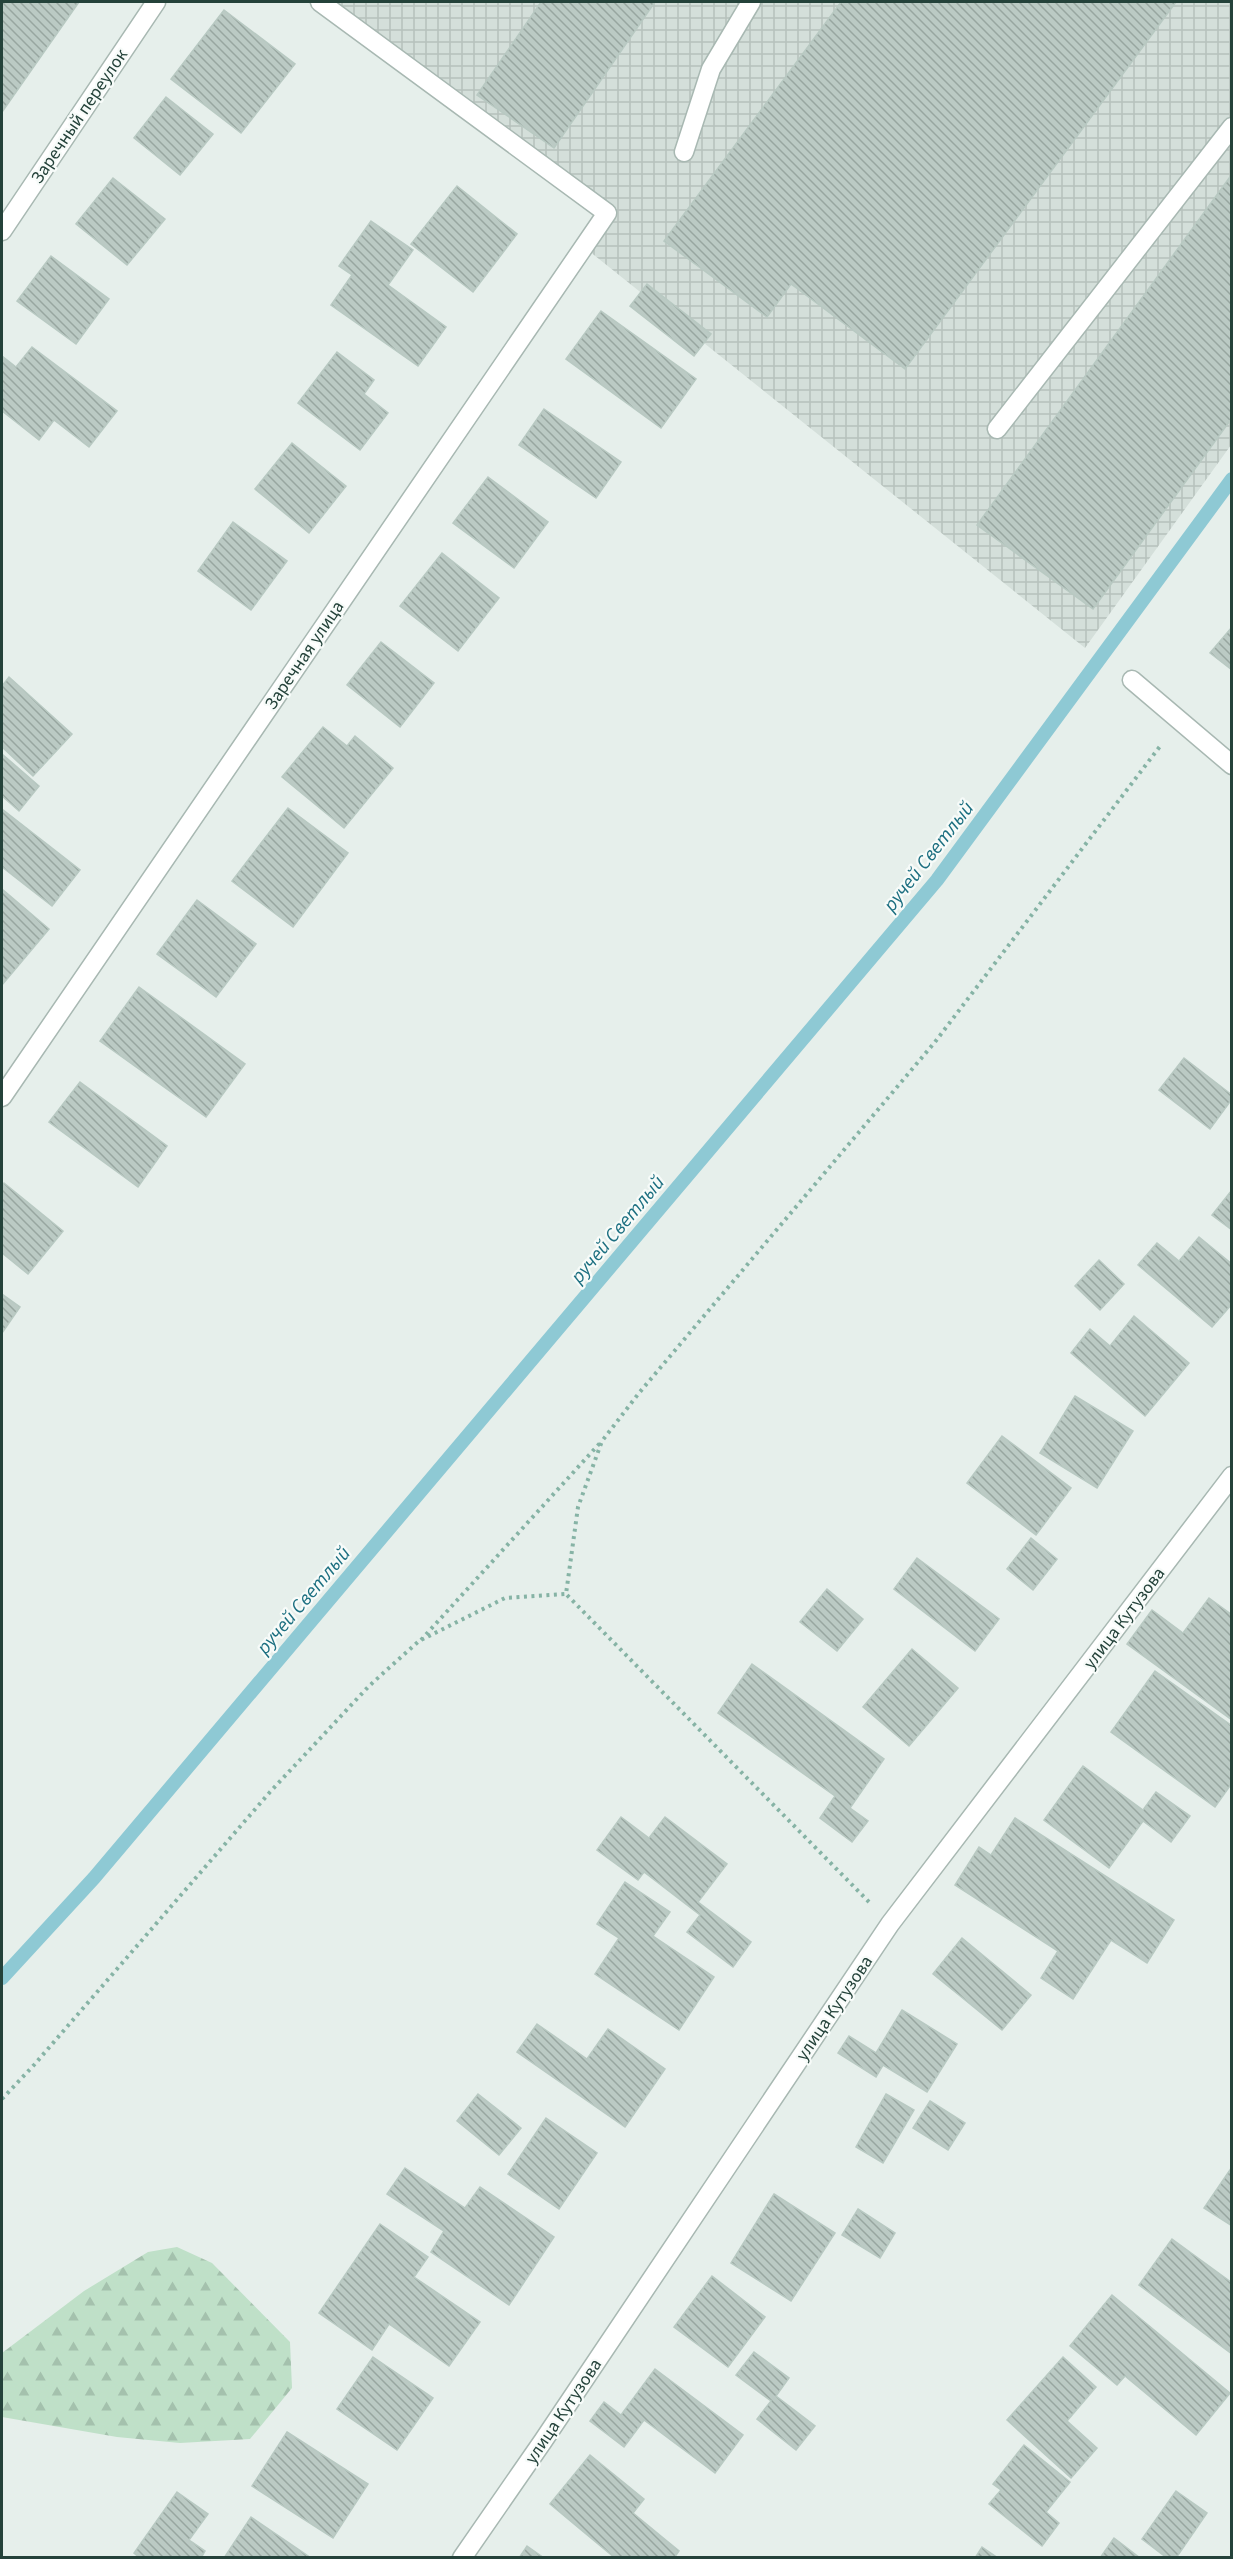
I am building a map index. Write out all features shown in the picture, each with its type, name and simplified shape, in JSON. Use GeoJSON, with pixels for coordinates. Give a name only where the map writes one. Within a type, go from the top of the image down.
{"type":"FeatureCollection","features":[{"type":"Feature","properties":{"kind":"street","name":"Заречный переулок"},"geometry":{"type":"LineString","coordinates":[[2,231],[156,2]]}},
{"type":"Feature","properties":{"kind":"street","name":"Заречная улица"},"geometry":{"type":"LineString","coordinates":[[2,1097],[607,213],[320,2]]}},
{"type":"Feature","properties":{"kind":"street"},"geometry":{"type":"LineString","coordinates":[[684,152],[711,69],[751,2]]}},
{"type":"Feature","properties":{"kind":"street"},"geometry":{"type":"LineString","coordinates":[[997,429],[1232,127]]}},
{"type":"Feature","properties":{"kind":"street"},"geometry":{"type":"LineString","coordinates":[[1132,680],[1232,765]]}},
{"type":"Feature","properties":{"kind":"street","name":"улица Кутузова"},"geometry":{"type":"LineString","coordinates":[[462,2558],[890,1924],[1232,1476]]}},
{"type":"Feature","properties":{"kind":"path"},"geometry":{"type":"LineString","coordinates":[[2,2099],[42,2057],[270,1792],[369,1686],[419,1641],[602,1441],[647,1384],[935,1042],[1179,722]]}},
{"type":"Feature","properties":{"kind":"path"},"geometry":{"type":"LineString","coordinates":[[566,1594],[578,1506],[602,1441]]}},
{"type":"Feature","properties":{"kind":"path"},"geometry":{"type":"LineString","coordinates":[[419,1641],[506,1598],[566,1594],[890,1924]]}},
{"type":"Feature","properties":{"kind":"shaded area"},"geometry":{"type":"Polygon","coordinates":[[[320,2],[1231,2],[1231,445],[1085,648],[584,247],[607,213],[320,2]]]}},
{"type":"Feature","properties":{"kind":"green space"},"geometry":{"type":"Polygon","coordinates":[[[177,2247],[212,2263],[290,2342],[292,2388],[250,2439],[180,2443],[117,2437],[2,2417],[2,2353],[84,2291],[148,2252],[177,2247]]]}},
{"type":"Feature","properties":{"kind":"building"},"geometry":{"type":"Polygon","coordinates":[[[2,2],[79,2],[2,112],[2,2]]]}},
{"type":"Feature","properties":{"kind":"building"},"geometry":{"type":"Polygon","coordinates":[[[541,2],[655,2],[554,148],[477,95],[541,2]]]}},
{"type":"Feature","properties":{"kind":"building"},"geometry":{"type":"Polygon","coordinates":[[[841,2],[1176,2],[905,369],[791,284],[767,317],[664,241],[841,2]]]}},
{"type":"Feature","properties":{"kind":"building"},"geometry":{"type":"Polygon","coordinates":[[[224,10],[295,64],[241,133],[171,79],[224,10]]]}},
{"type":"Feature","properties":{"kind":"building"},"geometry":{"type":"Polygon","coordinates":[[[166,97],[213,134],[180,175],[134,138],[166,97]]]}},
{"type":"Feature","properties":{"kind":"building"},"geometry":{"type":"Polygon","coordinates":[[[1232,174],[1232,418],[1093,609],[977,525],[1232,174]]]}},
{"type":"Feature","properties":{"kind":"building"},"geometry":{"type":"Polygon","coordinates":[[[113,178],[165,219],[127,265],[76,224],[113,178]]]}},
{"type":"Feature","properties":{"kind":"building"},"geometry":{"type":"Polygon","coordinates":[[[457,186],[517,234],[473,292],[411,244],[457,186]]]}},
{"type":"Feature","properties":{"kind":"building"},"geometry":{"type":"Polygon","coordinates":[[[371,221],[413,250],[388,285],[446,327],[418,366],[331,305],[352,275],[339,266],[371,221]]]}},
{"type":"Feature","properties":{"kind":"building"},"geometry":{"type":"Polygon","coordinates":[[[51,256],[109,299],[76,344],[17,301],[51,256]]]}},
{"type":"Feature","properties":{"kind":"building"},"geometry":{"type":"Polygon","coordinates":[[[647,284],[711,334],[694,356],[630,306],[647,284]]]}},
{"type":"Feature","properties":{"kind":"building"},"geometry":{"type":"Polygon","coordinates":[[[601,311],[696,379],[661,428],[566,359],[601,311]]]}},
{"type":"Feature","properties":{"kind":"building"},"geometry":{"type":"Polygon","coordinates":[[[32,347],[117,411],[89,447],[54,420],[39,440],[2,411],[2,356],[16,367],[32,347]]]}},
{"type":"Feature","properties":{"kind":"building"},"geometry":{"type":"Polygon","coordinates":[[[337,352],[374,380],[364,394],[388,413],[360,450],[298,403],[337,352]]]}},
{"type":"Feature","properties":{"kind":"building"},"geometry":{"type":"Polygon","coordinates":[[[544,409],[621,462],[596,498],[519,445],[544,409]]]}},
{"type":"Feature","properties":{"kind":"building"},"geometry":{"type":"Polygon","coordinates":[[[292,443],[346,486],[309,533],[255,489],[292,443]]]}},
{"type":"Feature","properties":{"kind":"building"},"geometry":{"type":"Polygon","coordinates":[[[488,477],[548,522],[514,568],[453,523],[488,477]]]}},
{"type":"Feature","properties":{"kind":"building"},"geometry":{"type":"Polygon","coordinates":[[[233,522],[287,561],[251,610],[198,571],[233,522]]]}},
{"type":"Feature","properties":{"kind":"building"},"geometry":{"type":"Polygon","coordinates":[[[442,553],[499,598],[458,651],[400,606],[442,553]]]}},
{"type":"Feature","properties":{"kind":"building"},"geometry":{"type":"Polygon","coordinates":[[[1232,627],[1232,670],[1210,653],[1232,627]]]}},
{"type":"Feature","properties":{"kind":"building"},"geometry":{"type":"Polygon","coordinates":[[[381,642],[434,683],[400,727],[347,685],[381,642]]]}},
{"type":"Feature","properties":{"kind":"building"},"geometry":{"type":"Polygon","coordinates":[[[9,677],[72,734],[33,776],[2,747],[2,686],[9,677]]]}},
{"type":"Feature","properties":{"kind":"building"},"geometry":{"type":"Polygon","coordinates":[[[323,727],[347,746],[355,736],[393,768],[344,828],[282,777],[323,727]]]}},
{"type":"Feature","properties":{"kind":"building"},"geometry":{"type":"Polygon","coordinates":[[[2,754],[39,786],[19,811],[2,796],[2,754]]]}},
{"type":"Feature","properties":{"kind":"building"},"geometry":{"type":"Polygon","coordinates":[[[288,808],[348,853],[293,927],[232,881],[288,808]]]}},
{"type":"Feature","properties":{"kind":"building"},"geometry":{"type":"Polygon","coordinates":[[[2,809],[80,870],[52,906],[2,867],[2,809]]]}},
{"type":"Feature","properties":{"kind":"building"},"geometry":{"type":"Polygon","coordinates":[[[2,889],[49,929],[2,985],[2,889]]]}},
{"type":"Feature","properties":{"kind":"building"},"geometry":{"type":"Polygon","coordinates":[[[197,900],[256,944],[216,997],[157,954],[197,900]]]}},
{"type":"Feature","properties":{"kind":"building"},"geometry":{"type":"Polygon","coordinates":[[[139,987],[245,1064],[206,1117],[100,1041],[139,987]]]}},
{"type":"Feature","properties":{"kind":"building"},"geometry":{"type":"Polygon","coordinates":[[[1184,1058],[1232,1095],[1232,1099],[1210,1129],[1159,1090],[1184,1058]]]}},
{"type":"Feature","properties":{"kind":"building"},"geometry":{"type":"Polygon","coordinates":[[[80,1082],[167,1146],[138,1187],[49,1122],[80,1082]]]}},
{"type":"Feature","properties":{"kind":"building"},"geometry":{"type":"Polygon","coordinates":[[[4,1183],[63,1231],[28,1274],[2,1253],[2,1186],[4,1183]]]}},
{"type":"Feature","properties":{"kind":"building"},"geometry":{"type":"Polygon","coordinates":[[[1232,1190],[1232,1230],[1212,1215],[1232,1190]]]}},
{"type":"Feature","properties":{"kind":"building"},"geometry":{"type":"Polygon","coordinates":[[[1199,1237],[1232,1264],[1232,1304],[1212,1327],[1138,1265],[1157,1243],[1179,1261],[1199,1237]]]}},
{"type":"Feature","properties":{"kind":"building"},"geometry":{"type":"Polygon","coordinates":[[[1099,1260],[1124,1284],[1100,1310],[1075,1286],[1099,1260]]]}},
{"type":"Feature","properties":{"kind":"building"},"geometry":{"type":"Polygon","coordinates":[[[2,1294],[20,1307],[2,1333],[2,1294]]]}},
{"type":"Feature","properties":{"kind":"building"},"geometry":{"type":"Polygon","coordinates":[[[1134,1316],[1189,1363],[1145,1416],[1071,1353],[1090,1329],[1110,1346],[1134,1316]]]}},
{"type":"Feature","properties":{"kind":"building"},"geometry":{"type":"Polygon","coordinates":[[[1075,1396],[1133,1431],[1097,1488],[1040,1453],[1075,1396]]]}},
{"type":"Feature","properties":{"kind":"building"},"geometry":{"type":"Polygon","coordinates":[[[1002,1436],[1071,1488],[1036,1535],[967,1483],[1002,1436]]]}},
{"type":"Feature","properties":{"kind":"building"},"geometry":{"type":"Polygon","coordinates":[[[1031,1538],[1057,1559],[1033,1590],[1007,1569],[1031,1538]]]}},
{"type":"Feature","properties":{"kind":"building"},"geometry":{"type":"Polygon","coordinates":[[[917,1558],[999,1619],[975,1651],[894,1589],[917,1558]]]}},
{"type":"Feature","properties":{"kind":"building"},"geometry":{"type":"Polygon","coordinates":[[[827,1589],[863,1619],[837,1651],[800,1622],[827,1589]]]}},
{"type":"Feature","properties":{"kind":"building"},"geometry":{"type":"Polygon","coordinates":[[[1209,1598],[1232,1615],[1232,1720],[1127,1644],[1152,1610],[1183,1633],[1209,1598]]]}},
{"type":"Feature","properties":{"kind":"building"},"geometry":{"type":"Polygon","coordinates":[[[912,1649],[958,1688],[909,1746],[863,1707],[912,1649]]]}},
{"type":"Feature","properties":{"kind":"building"},"geometry":{"type":"Polygon","coordinates":[[[752,1664],[884,1759],[850,1808],[868,1821],[852,1842],[820,1818],[835,1796],[718,1713],[752,1664]]]}},
{"type":"Feature","properties":{"kind":"building"},"geometry":{"type":"Polygon","coordinates":[[[1155,1671],[1232,1726],[1232,1783],[1215,1807],[1111,1732],[1155,1671]]]}},
{"type":"Feature","properties":{"kind":"building"},"geometry":{"type":"Polygon","coordinates":[[[1083,1766],[1143,1810],[1156,1792],[1190,1816],[1171,1842],[1143,1821],[1109,1868],[1044,1820],[1083,1766]]]}},
{"type":"Feature","properties":{"kind":"building"},"geometry":{"type":"Polygon","coordinates":[[[621,1817],[649,1838],[665,1817],[727,1864],[698,1902],[751,1942],[733,1967],[687,1932],[700,1915],[644,1872],[638,1880],[597,1850],[621,1817]]]}},
{"type":"Feature","properties":{"kind":"building"},"geometry":{"type":"Polygon","coordinates":[[[1015,1818],[1174,1920],[1147,1963],[1111,1940],[1073,1999],[1041,1978],[1058,1951],[955,1885],[979,1847],[991,1855],[1015,1818]]]}},
{"type":"Feature","properties":{"kind":"building"},"geometry":{"type":"Polygon","coordinates":[[[625,1882],[670,1912],[653,1936],[714,1977],[679,2030],[595,1974],[619,1938],[597,1924],[625,1882]]]}},
{"type":"Feature","properties":{"kind":"building"},"geometry":{"type":"Polygon","coordinates":[[[962,1938],[1031,1995],[1002,2030],[933,1974],[962,1938]]]}},
{"type":"Feature","properties":{"kind":"building"},"geometry":{"type":"Polygon","coordinates":[[[902,2010],[957,2044],[927,2092],[883,2065],[876,2077],[838,2053],[849,2036],[876,2053],[902,2010]]]}},
{"type":"Feature","properties":{"kind":"building"},"geometry":{"type":"Polygon","coordinates":[[[537,2024],[587,2059],[608,2029],[665,2069],[625,2127],[517,2052],[537,2024]]]}},
{"type":"Feature","properties":{"kind":"building"},"geometry":{"type":"Polygon","coordinates":[[[478,2094],[521,2128],[499,2155],[457,2121],[478,2094]]]}},
{"type":"Feature","properties":{"kind":"building"},"geometry":{"type":"Polygon","coordinates":[[[886,2094],[914,2110],[883,2163],[856,2147],[886,2094]]]}},
{"type":"Feature","properties":{"kind":"building"},"geometry":{"type":"Polygon","coordinates":[[[930,2101],[965,2123],[948,2150],[913,2128],[930,2101]]]}},
{"type":"Feature","properties":{"kind":"building"},"geometry":{"type":"Polygon","coordinates":[[[546,2118],[597,2153],[559,2209],[508,2174],[546,2118]]]}},
{"type":"Feature","properties":{"kind":"building"},"geometry":{"type":"Polygon","coordinates":[[[1232,2167],[1232,2226],[1204,2208],[1232,2167]]]}},
{"type":"Feature","properties":{"kind":"building"},"geometry":{"type":"Polygon","coordinates":[[[405,2168],[465,2208],[480,2187],[554,2237],[509,2305],[431,2252],[444,2231],[387,2194],[405,2168]]]}},
{"type":"Feature","properties":{"kind":"building"},"geometry":{"type":"Polygon","coordinates":[[[774,2194],[835,2233],[791,2301],[731,2263],[774,2194]]]}},
{"type":"Feature","properties":{"kind":"building"},"geometry":{"type":"Polygon","coordinates":[[[858,2209],[895,2233],[880,2258],[842,2235],[858,2209]]]}},
{"type":"Feature","properties":{"kind":"building"},"geometry":{"type":"Polygon","coordinates":[[[380,2224],[428,2257],[414,2277],[480,2322],[449,2366],[389,2324],[372,2350],[319,2313],[380,2224]]]}},
{"type":"Feature","properties":{"kind":"building"},"geometry":{"type":"Polygon","coordinates":[[[1172,2239],[1232,2283],[1232,2354],[1139,2285],[1172,2239]]]}},
{"type":"Feature","properties":{"kind":"building"},"geometry":{"type":"Polygon","coordinates":[[[712,2276],[765,2317],[728,2367],[674,2327],[712,2276]]]}},
{"type":"Feature","properties":{"kind":"building"},"geometry":{"type":"Polygon","coordinates":[[[1112,2295],[1230,2393],[1196,2435],[1125,2376],[1117,2385],[1070,2346],[1112,2295]]]}},
{"type":"Feature","properties":{"kind":"building"},"geometry":{"type":"Polygon","coordinates":[[[754,2352],[789,2378],[776,2396],[815,2426],[796,2450],[757,2419],[771,2401],[736,2375],[754,2352]]]}},
{"type":"Feature","properties":{"kind":"building"},"geometry":{"type":"Polygon","coordinates":[[[373,2357],[433,2398],[397,2450],[337,2409],[373,2357]]]}},
{"type":"Feature","properties":{"kind":"building"},"geometry":{"type":"Polygon","coordinates":[[[1063,2357],[1096,2387],[1067,2421],[1097,2448],[1071,2478],[1007,2420],[1063,2357]]]}},
{"type":"Feature","properties":{"kind":"building"},"geometry":{"type":"Polygon","coordinates":[[[655,2369],[743,2435],[715,2473],[644,2420],[624,2447],[590,2421],[604,2402],[621,2415],[655,2369]]]}},
{"type":"Feature","properties":{"kind":"building"},"geometry":{"type":"Polygon","coordinates":[[[287,2432],[368,2484],[333,2538],[252,2486],[287,2432]]]}},
{"type":"Feature","properties":{"kind":"building"},"geometry":{"type":"Polygon","coordinates":[[[1024,2445],[1070,2482],[1046,2512],[1059,2523],[1042,2546],[989,2504],[1001,2490],[993,2484],[1024,2445]]]}},
{"type":"Feature","properties":{"kind":"building"},"geometry":{"type":"Polygon","coordinates":[[[590,2455],[644,2499],[633,2513],[679,2551],[674,2558],[615,2558],[550,2504],[590,2455]]]}},
{"type":"Feature","properties":{"kind":"building"},"geometry":{"type":"Polygon","coordinates":[[[1176,2491],[1207,2513],[1176,2558],[1167,2558],[1142,2539],[1176,2491]]]}},
{"type":"Feature","properties":{"kind":"building"},"geometry":{"type":"Polygon","coordinates":[[[177,2492],[208,2514],[189,2540],[205,2551],[201,2558],[140,2558],[134,2553],[177,2492]]]}},
{"type":"Feature","properties":{"kind":"building"},"geometry":{"type":"Polygon","coordinates":[[[251,2517],[311,2558],[224,2558],[251,2517]]]}},
{"type":"Feature","properties":{"kind":"building"},"geometry":{"type":"Polygon","coordinates":[[[1114,2538],[1140,2558],[1100,2558],[1114,2538]]]}},
{"type":"Feature","properties":{"kind":"building"},"geometry":{"type":"Polygon","coordinates":[[[527,2546],[544,2558],[519,2558],[527,2546]]]}},
{"type":"Feature","properties":{"kind":"building"},"geometry":{"type":"Polygon","coordinates":[[[982,2547],[998,2558],[975,2558],[982,2547]]]}},
{"type":"Feature","properties":{"kind":"waterway","name":"ручей Светлый"},"geometry":{"type":"LineString","coordinates":[[2,1978],[94,1878],[937,880],[1232,479]]}}]}
